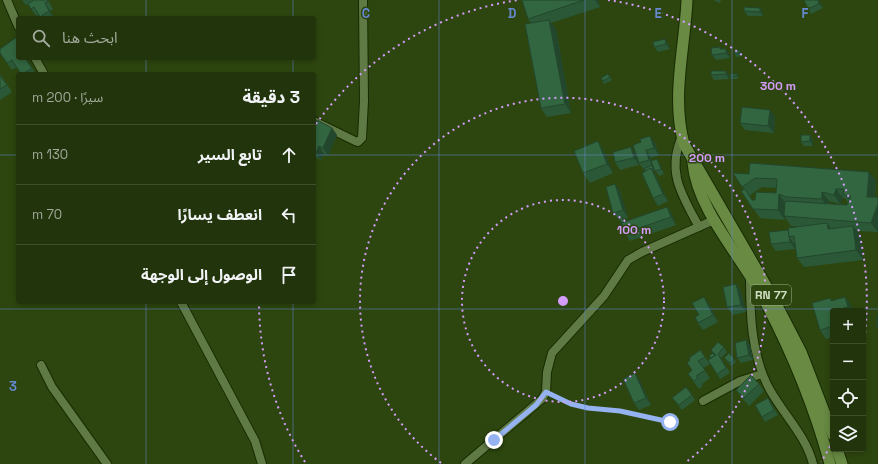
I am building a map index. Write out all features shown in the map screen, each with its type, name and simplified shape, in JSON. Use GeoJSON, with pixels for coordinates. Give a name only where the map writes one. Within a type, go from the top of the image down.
{"type":"FeatureCollection","features":[{"type":"Feature","properties":{"kind":"main road","name":"RN 77"},"geometry":{"type":"LineString","coordinates":[[688,0],[678,118],[686,149],[702,174],[773,298],[801,352],[830,428]]}},
{"type":"Feature","properties":{"kind":"main road"},"geometry":{"type":"LineString","coordinates":[[693,162],[698,186],[714,220],[764,298],[805,383],[830,464]]}},
{"type":"Feature","properties":{"kind":"main road"},"geometry":{"type":"LineString","coordinates":[[839,452],[842,464]]}},
{"type":"Feature","properties":{"kind":"street"},"geometry":{"type":"LineString","coordinates":[[7,0],[16,21]]}},
{"type":"Feature","properties":{"kind":"street"},"geometry":{"type":"LineString","coordinates":[[316,122],[355,141],[358,142],[362,138],[364,101],[363,0]]}},
{"type":"Feature","properties":{"kind":"street"},"geometry":{"type":"LineString","coordinates":[[36,60],[43,72]]}},
{"type":"Feature","properties":{"kind":"street"},"geometry":{"type":"LineString","coordinates":[[682,136],[674,158],[674,170],[682,194],[699,227]]}},
{"type":"Feature","properties":{"kind":"street"},"geometry":{"type":"LineString","coordinates":[[465,464],[536,405],[546,392],[547,372],[552,353],[604,296],[628,260],[638,254],[714,220]]}},
{"type":"Feature","properties":{"kind":"street"},"geometry":{"type":"LineString","coordinates":[[750,274],[750,308],[762,374],[778,403],[799,433],[813,464]]}},
{"type":"Feature","properties":{"kind":"street"},"geometry":{"type":"LineString","coordinates":[[182,304],[255,442],[262,464]]}},
{"type":"Feature","properties":{"kind":"street"},"geometry":{"type":"LineString","coordinates":[[41,365],[52,387],[107,464]]}},
{"type":"Feature","properties":{"kind":"street"},"geometry":{"type":"LineString","coordinates":[[703,401],[740,381],[762,374]]}},
{"type":"Feature","properties":{"kind":"path"},"geometry":{"type":"LineString","coordinates":[[546,392],[571,404],[620,411],[670,422]]}},
{"type":"Feature","properties":{"kind":"building"},"geometry":{"type":"Polygon","coordinates":[[[34,0],[47,0],[48,2],[45,3],[49,11],[39,16],[34,7],[31,9],[28,4],[34,0]]]}},
{"type":"Feature","properties":{"kind":"building"},"geometry":{"type":"Polygon","coordinates":[[[522,0],[584,0],[528,19],[522,0]]]}},
{"type":"Feature","properties":{"kind":"building"},"geometry":{"type":"Polygon","coordinates":[[[804,0],[818,0],[819,4],[808,9],[804,0]]]}},
{"type":"Feature","properties":{"kind":"building"},"geometry":{"type":"Polygon","coordinates":[[[744,7],[760,8],[760,12],[744,11],[744,7]]]}},
{"type":"Feature","properties":{"kind":"building"},"geometry":{"type":"Polygon","coordinates":[[[549,20],[565,104],[541,108],[525,24],[549,20]]]}},
{"type":"Feature","properties":{"kind":"building"},"geometry":{"type":"Polygon","coordinates":[[[16,38],[16,60],[26,60],[32,68],[26,72],[20,72],[12,60],[7,63],[0,53],[0,49],[16,38]]]}},
{"type":"Feature","properties":{"kind":"building"},"geometry":{"type":"Polygon","coordinates":[[[665,39],[666,44],[654,47],[653,42],[665,39]]]}},
{"type":"Feature","properties":{"kind":"building"},"geometry":{"type":"Polygon","coordinates":[[[720,47],[720,49],[726,49],[726,53],[712,55],[711,48],[720,47]]]}},
{"type":"Feature","properties":{"kind":"building"},"geometry":{"type":"Polygon","coordinates":[[[740,50],[740,53],[735,54],[734,52],[740,50]]]}},
{"type":"Feature","properties":{"kind":"building"},"geometry":{"type":"Polygon","coordinates":[[[711,71],[726,71],[726,74],[711,75],[711,71]]]}},
{"type":"Feature","properties":{"kind":"building"},"geometry":{"type":"Polygon","coordinates":[[[608,74],[610,77],[603,81],[601,78],[608,74]]]}},
{"type":"Feature","properties":{"kind":"building"},"geometry":{"type":"Polygon","coordinates":[[[730,74],[737,74],[737,76],[730,76],[730,74]]]}},
{"type":"Feature","properties":{"kind":"building"},"geometry":{"type":"Polygon","coordinates":[[[0,75],[7,85],[0,89],[0,75]]]}},
{"type":"Feature","properties":{"kind":"building"},"geometry":{"type":"Polygon","coordinates":[[[742,107],[770,110],[768,126],[740,123],[742,107]]]}},
{"type":"Feature","properties":{"kind":"building"},"geometry":{"type":"Polygon","coordinates":[[[317,120],[332,128],[323,148],[319,146],[316,153],[317,120]]]}},
{"type":"Feature","properties":{"kind":"building"},"geometry":{"type":"Polygon","coordinates":[[[801,135],[810,135],[810,141],[801,142],[801,135]]]}},
{"type":"Feature","properties":{"kind":"building"},"geometry":{"type":"Polygon","coordinates":[[[650,136],[654,148],[646,150],[649,160],[639,163],[633,145],[641,142],[640,139],[650,136]]]}},
{"type":"Feature","properties":{"kind":"building"},"geometry":{"type":"Polygon","coordinates":[[[598,141],[607,164],[583,173],[574,151],[598,141]]]}},
{"type":"Feature","properties":{"kind":"building"},"geometry":{"type":"Polygon","coordinates":[[[631,147],[634,158],[615,162],[613,152],[631,147]]]}},
{"type":"Feature","properties":{"kind":"building"},"geometry":{"type":"Polygon","coordinates":[[[657,159],[661,169],[655,171],[651,161],[657,159]]]}},
{"type":"Feature","properties":{"kind":"building"},"geometry":{"type":"Polygon","coordinates":[[[750,163],[869,172],[867,197],[878,197],[878,204],[871,223],[784,216],[785,201],[847,205],[851,196],[843,195],[844,189],[836,189],[834,195],[822,192],[822,199],[787,197],[779,194],[778,210],[753,209],[741,191],[745,189],[752,200],[755,200],[756,192],[776,193],[777,179],[755,178],[742,187],[733,173],[749,174],[750,163]]]}},
{"type":"Feature","properties":{"kind":"building"},"geometry":{"type":"Polygon","coordinates":[[[652,165],[653,168],[645,171],[644,169],[652,165]]]}},
{"type":"Feature","properties":{"kind":"building"},"geometry":{"type":"Polygon","coordinates":[[[651,168],[663,194],[653,198],[642,173],[651,168]]]}},
{"type":"Feature","properties":{"kind":"building"},"geometry":{"type":"Polygon","coordinates":[[[615,184],[623,210],[613,213],[606,187],[615,184]]]}},
{"type":"Feature","properties":{"kind":"building"},"geometry":{"type":"Polygon","coordinates":[[[667,207],[671,217],[625,233],[621,223],[667,207]]]}},
{"type":"Feature","properties":{"kind":"building"},"geometry":{"type":"Polygon","coordinates":[[[622,217],[624,222],[621,223],[619,218],[622,217]]]}},
{"type":"Feature","properties":{"kind":"building"},"geometry":{"type":"Polygon","coordinates":[[[827,223],[828,229],[853,226],[856,250],[797,258],[794,236],[789,237],[788,228],[827,223]]]}},
{"type":"Feature","properties":{"kind":"building"},"geometry":{"type":"Polygon","coordinates":[[[788,230],[790,242],[771,244],[769,232],[788,230]]]}},
{"type":"Feature","properties":{"kind":"building"},"geometry":{"type":"Polygon","coordinates":[[[736,284],[741,305],[727,307],[723,287],[736,284]]]}},
{"type":"Feature","properties":{"kind":"building"},"geometry":{"type":"Polygon","coordinates":[[[704,297],[713,315],[698,323],[695,317],[699,315],[692,303],[704,297]]]}},
{"type":"Feature","properties":{"kind":"building"},"geometry":{"type":"Polygon","coordinates":[[[845,297],[848,307],[830,308],[830,327],[820,330],[812,303],[830,298],[831,301],[845,297]]]}},
{"type":"Feature","properties":{"kind":"building"},"geometry":{"type":"Polygon","coordinates":[[[878,316],[878,327],[877,327],[878,316]]]}},
{"type":"Feature","properties":{"kind":"building"},"geometry":{"type":"Polygon","coordinates":[[[746,340],[749,355],[737,358],[735,343],[746,340]]]}},
{"type":"Feature","properties":{"kind":"building"},"geometry":{"type":"Polygon","coordinates":[[[718,342],[724,347],[718,354],[726,368],[717,374],[708,360],[716,355],[711,350],[718,342]]]}},
{"type":"Feature","properties":{"kind":"building"},"geometry":{"type":"Polygon","coordinates":[[[700,350],[705,357],[698,361],[705,370],[696,376],[698,378],[694,381],[688,374],[692,370],[687,363],[690,360],[689,358],[700,350]]]}},
{"type":"Feature","properties":{"kind":"building"},"geometry":{"type":"Polygon","coordinates":[[[713,353],[715,355],[711,358],[709,356],[713,353]]]}},
{"type":"Feature","properties":{"kind":"building"},"geometry":{"type":"Polygon","coordinates":[[[729,353],[734,359],[730,363],[724,358],[729,353]]]}},
{"type":"Feature","properties":{"kind":"building"},"geometry":{"type":"Polygon","coordinates":[[[635,373],[646,398],[634,403],[623,379],[635,373]]]}},
{"type":"Feature","properties":{"kind":"building"},"geometry":{"type":"Polygon","coordinates":[[[751,375],[759,384],[744,398],[736,390],[751,375]]]}},
{"type":"Feature","properties":{"kind":"building"},"geometry":{"type":"Polygon","coordinates":[[[686,387],[692,395],[679,405],[672,398],[686,387]]]}},
{"type":"Feature","properties":{"kind":"building"},"geometry":{"type":"Polygon","coordinates":[[[768,398],[774,410],[762,417],[755,405],[768,398]]]}},
{"type":"Feature","properties":{"kind":"route"},"geometry":{"type":"LineString","coordinates":[[494,440],[536,405],[546,392],[571,404],[588,408],[620,411],[670,422]]}}]}
